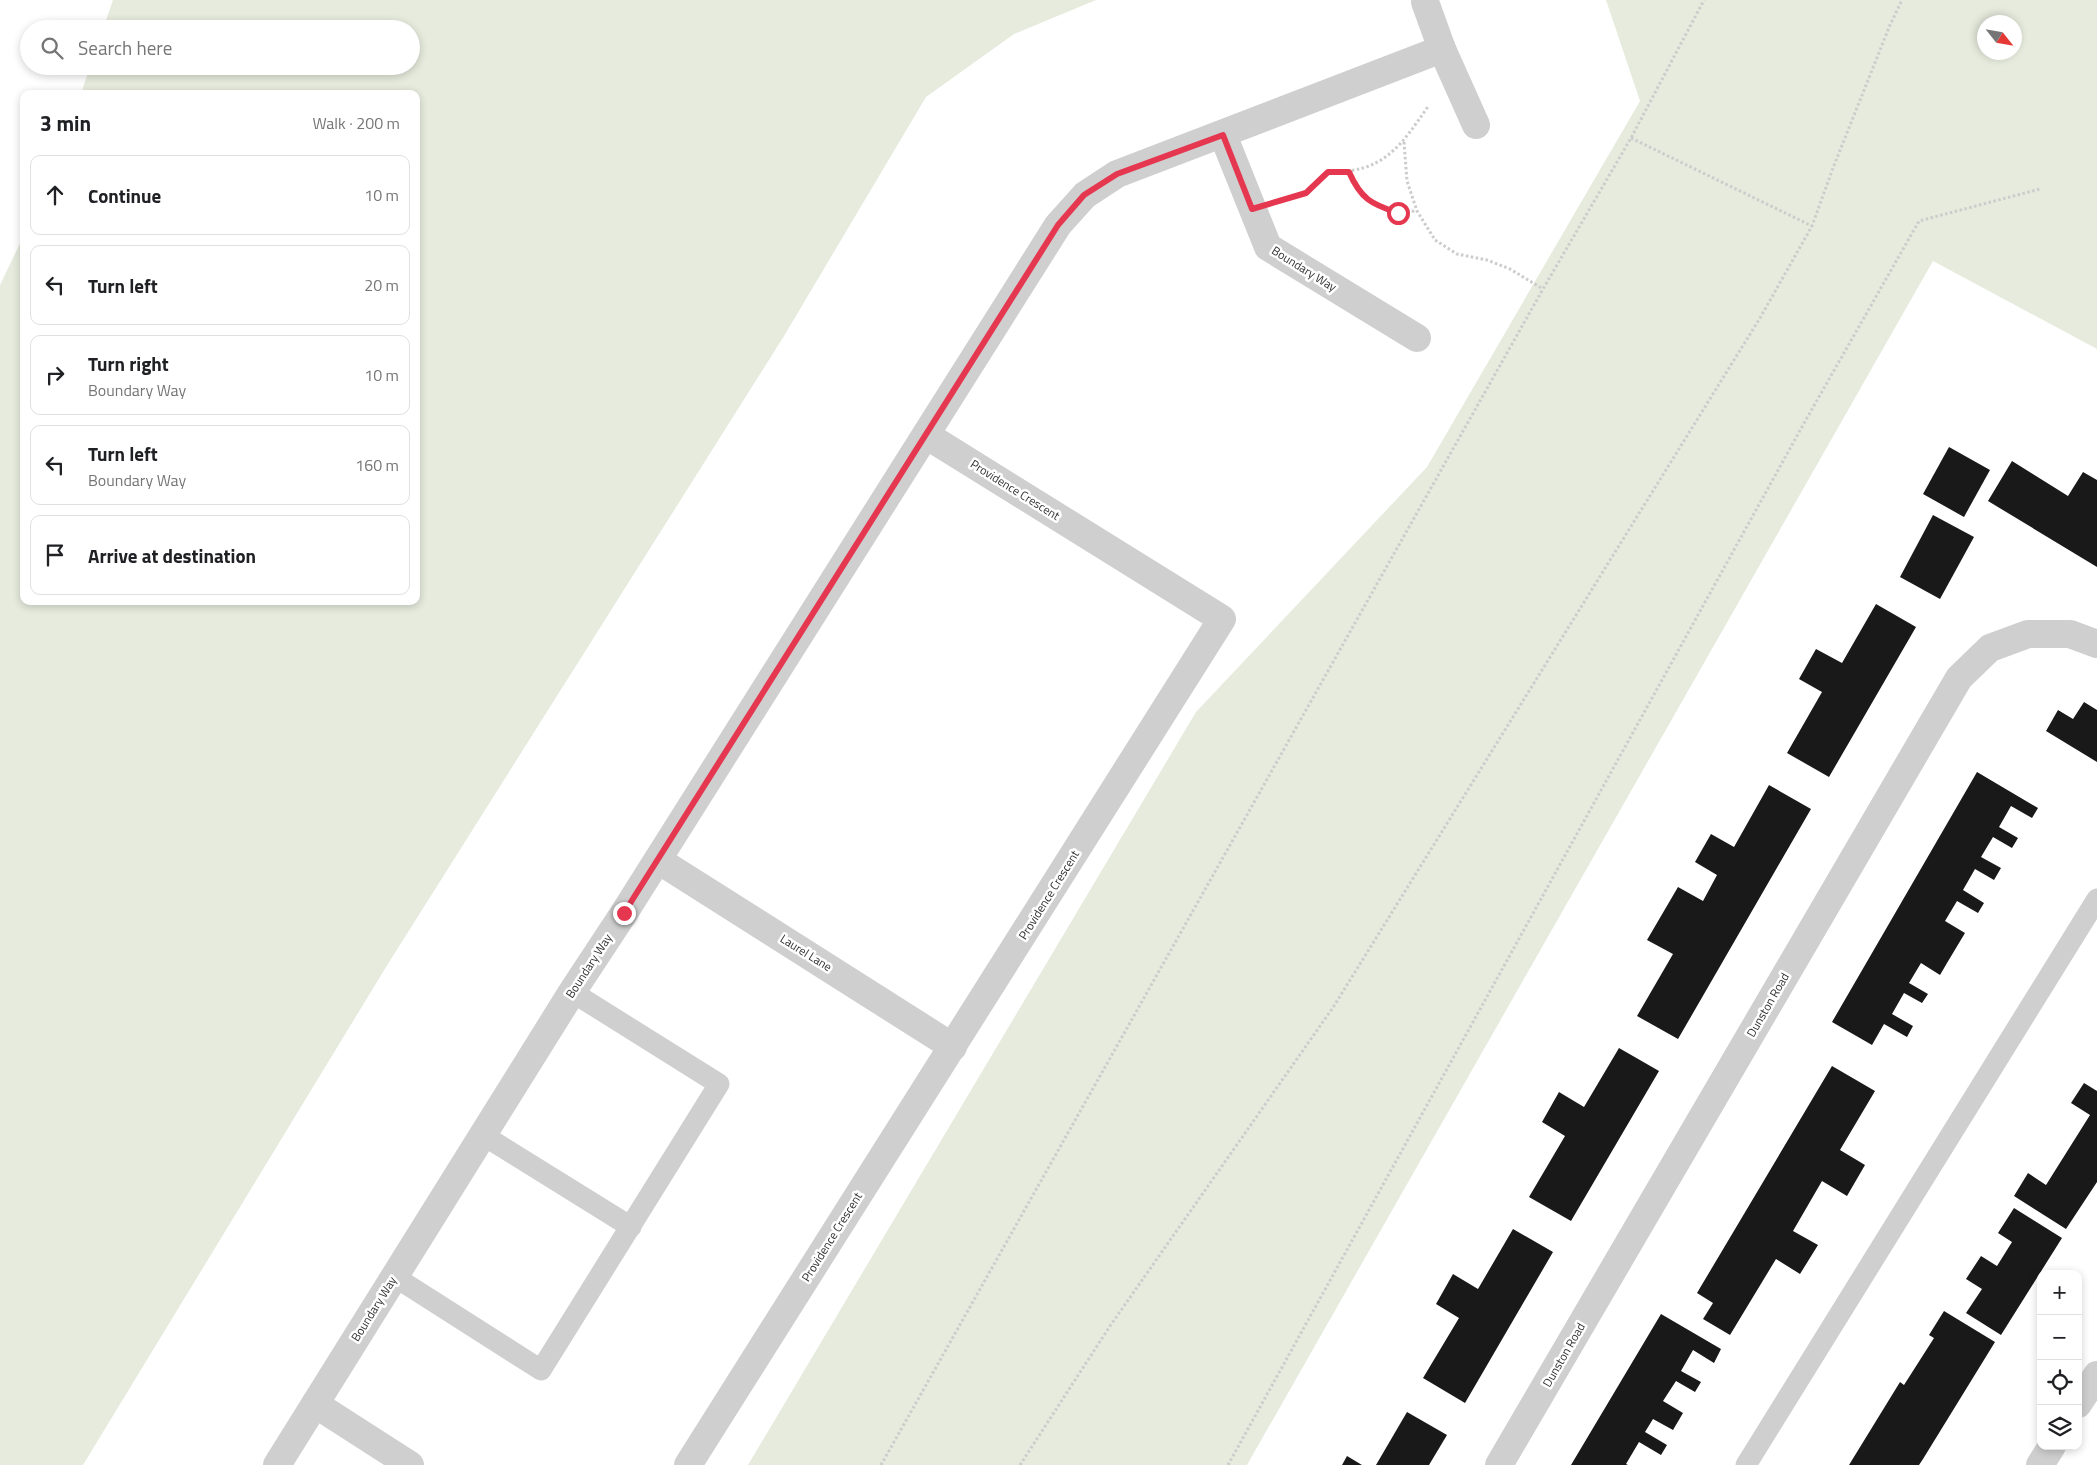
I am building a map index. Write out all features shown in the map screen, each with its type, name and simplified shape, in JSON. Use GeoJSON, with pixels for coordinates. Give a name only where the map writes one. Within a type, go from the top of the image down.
{"type":"FeatureCollection","features":[{"type":"Feature","properties":{"kind":"street"},"geometry":{"type":"LineString","coordinates":[[1425,2],[1442,49],[1476,125]]}},
{"type":"Feature","properties":{"kind":"street","name":"Boundary Way"},"geometry":{"type":"LineString","coordinates":[[277,1465],[572,992],[658,860],[1058,225],[1084,195],[1117,174],[1223,135],[1304,101],[1442,49]]}},
{"type":"Feature","properties":{"kind":"street","name":"Boundary Way"},"geometry":{"type":"LineString","coordinates":[[1223,135],[1268,247],[1417,338]]}},
{"type":"Feature","properties":{"kind":"street","name":"Providence Crescent"},"geometry":{"type":"LineString","coordinates":[[688,1465],[1222,618],[926,435]]}},
{"type":"Feature","properties":{"kind":"street","name":"Dunston Road"},"geometry":{"type":"LineString","coordinates":[[1500,1465],[1960,678],[1990,648],[2028,634],[2070,634],[2097,644]]}},
{"type":"Feature","properties":{"kind":"street","name":"Laurel Lane"},"geometry":{"type":"LineString","coordinates":[[658,860],[953,1047]]}},
{"type":"Feature","properties":{"kind":"street"},"geometry":{"type":"LineString","coordinates":[[2082,1398],[2097,1375]]}},
{"type":"Feature","properties":{"kind":"street"},"geometry":{"type":"LineString","coordinates":[[315,1404],[410,1465]]}},
{"type":"Feature","properties":{"kind":"street"},"geometry":{"type":"LineString","coordinates":[[2040,1465],[2049,1450]]}},
{"type":"Feature","properties":{"kind":"lane"},"geometry":{"type":"LineString","coordinates":[[1746,1465],[2097,899]]}},
{"type":"Feature","properties":{"kind":"lane"},"geometry":{"type":"LineString","coordinates":[[395,1277],[541,1370],[631,1227],[719,1084],[572,992]]}},
{"type":"Feature","properties":{"kind":"lane"},"geometry":{"type":"LineString","coordinates":[[483,1135],[631,1227]]}},
{"type":"Feature","properties":{"kind":"path"},"geometry":{"type":"LineString","coordinates":[[881,1465],[1543,289],[1631,138],[1704,0]]}},
{"type":"Feature","properties":{"kind":"path"},"geometry":{"type":"LineString","coordinates":[[1020,1465],[1110,1326],[1334,1006],[1760,318],[1812,226],[1833,168],[1890,25],[1902,0]]}},
{"type":"Feature","properties":{"kind":"path"},"geometry":{"type":"LineString","coordinates":[[1252,209],[1306,193],[1328,172],[1349,172],[1383,161],[1404,141],[1431,101],[1461,90]]}},
{"type":"Feature","properties":{"kind":"path"},"geometry":{"type":"LineString","coordinates":[[1631,138],[1812,226]]}},
{"type":"Feature","properties":{"kind":"path"},"geometry":{"type":"LineString","coordinates":[[1404,141],[1407,182],[1417,211],[1435,240],[1457,254],[1487,260],[1510,269],[1543,289]]}},
{"type":"Feature","properties":{"kind":"path"},"geometry":{"type":"LineString","coordinates":[[1349,172],[1356,188],[1374,205],[1398,213],[1417,211]]}},
{"type":"Feature","properties":{"kind":"path"},"geometry":{"type":"LineString","coordinates":[[1228,1465],[1794,442],[1919,221],[2040,189]]}},
{"type":"Feature","properties":{"kind":"shaded area"},"geometry":{"type":"Polygon","coordinates":[[[113,0],[1096,0],[1014,34],[926,97],[784,336],[386,967],[83,1465],[0,1465],[0,285],[20,243],[20,605],[420,605],[420,90],[82,90],[87,75],[420,75],[420,20],[106,20],[113,0]]]}},
{"type":"Feature","properties":{"kind":"shaded area"},"geometry":{"type":"Polygon","coordinates":[[[1606,0],[2097,0],[2097,349],[1933,261],[1247,1465],[748,1465],[1196,712],[1427,467],[1640,101],[1606,0]]]}},
{"type":"Feature","properties":{"kind":"building"},"geometry":{"type":"Polygon","coordinates":[[[1949,447],[1990,470],[1964,517],[1923,494],[1949,447]]]}},
{"type":"Feature","properties":{"kind":"building"},"geometry":{"type":"Polygon","coordinates":[[[2012,461],[2068,496],[2083,472],[2097,480],[2097,567],[1988,501],[2012,461]]]}},
{"type":"Feature","properties":{"kind":"building"},"geometry":{"type":"Polygon","coordinates":[[[1933,515],[1974,537],[1940,599],[1900,577],[1933,515]]]}},
{"type":"Feature","properties":{"kind":"building"},"geometry":{"type":"Polygon","coordinates":[[[1876,604],[1916,627],[1829,777],[1787,753],[1822,692],[1799,679],[1816,649],[1842,663],[1876,604]]]}},
{"type":"Feature","properties":{"kind":"building"},"geometry":{"type":"Polygon","coordinates":[[[2084,702],[2097,710],[2097,762],[2046,731],[2058,710],[2073,719],[2084,702]]]}},
{"type":"Feature","properties":{"kind":"building"},"geometry":{"type":"Polygon","coordinates":[[[1977,772],[2038,808],[2032,818],[2011,806],[1999,827],[2018,838],[2012,848],[1993,837],[1981,857],[2001,868],[1994,880],[1975,869],[1963,890],[1984,903],[1978,913],[1957,901],[1945,921],[1965,933],[1940,975],[1921,963],[1909,983],[1928,994],[1922,1003],[1904,993],[1892,1014],[1913,1026],[1907,1037],[1884,1024],[1872,1045],[1832,1022],[1977,772]]]}},
{"type":"Feature","properties":{"kind":"building"},"geometry":{"type":"Polygon","coordinates":[[[1769,785],[1811,809],[1678,1039],[1637,1016],[1673,954],[1647,940],[1678,887],[1703,901],[1717,875],[1695,862],[1711,834],[1734,847],[1769,785]]]}},
{"type":"Feature","properties":{"kind":"building"},"geometry":{"type":"Polygon","coordinates":[[[1619,1048],[1659,1071],[1571,1221],[1529,1197],[1565,1136],[1542,1122],[1559,1092],[1584,1107],[1619,1048]]]}},
{"type":"Feature","properties":{"kind":"building"},"geometry":{"type":"Polygon","coordinates":[[[1832,1066],[1875,1091],[1840,1150],[1865,1165],[1847,1196],[1822,1181],[1793,1231],[1818,1245],[1800,1274],[1776,1259],[1730,1335],[1703,1319],[1713,1303],[1697,1293],[1832,1066]]]}},
{"type":"Feature","properties":{"kind":"building"},"geometry":{"type":"Polygon","coordinates":[[[2084,1083],[2097,1091],[2097,1182],[2066,1229],[2014,1196],[2028,1173],[2046,1185],[2090,1115],[2071,1103],[2084,1083]]]}},
{"type":"Feature","properties":{"kind":"building"},"geometry":{"type":"Polygon","coordinates":[[[2014,1208],[2062,1238],[2042,1270],[2037,1270],[2037,1278],[2001,1335],[1966,1313],[1982,1289],[1966,1279],[1981,1256],[1997,1266],[2012,1242],[1998,1233],[2014,1208]]]}},
{"type":"Feature","properties":{"kind":"building"},"geometry":{"type":"Polygon","coordinates":[[[1513,1229],[1553,1252],[1465,1403],[1423,1378],[1459,1318],[1436,1304],[1453,1274],[1478,1289],[1513,1229]]]}},
{"type":"Feature","properties":{"kind":"building"},"geometry":{"type":"Polygon","coordinates":[[[1944,1311],[1995,1342],[1923,1459],[1919,1465],[1849,1465],[1900,1382],[1904,1385],[1934,1338],[1929,1335],[1944,1311]]]}},
{"type":"Feature","properties":{"kind":"building"},"geometry":{"type":"Polygon","coordinates":[[[1661,1314],[1721,1349],[1714,1363],[1693,1350],[1681,1371],[1701,1382],[1695,1392],[1676,1381],[1663,1401],[1683,1413],[1673,1430],[1653,1419],[1645,1432],[1667,1445],[1661,1455],[1639,1442],[1626,1464],[1628,1465],[1571,1465],[1661,1314]]]}},
{"type":"Feature","properties":{"kind":"building"},"geometry":{"type":"Polygon","coordinates":[[[1407,1412],[1447,1435],[1429,1465],[1376,1465],[1407,1412]]]}},
{"type":"Feature","properties":{"kind":"building"},"geometry":{"type":"Polygon","coordinates":[[[1347,1456],[1362,1465],[1342,1465],[1347,1456]]]}},
{"type":"Feature","properties":{"kind":"route"},"geometry":{"type":"LineString","coordinates":[[624,913],[1058,225],[1084,195],[1117,174],[1223,135],[1252,209],[1306,193],[1328,172],[1349,172],[1356,188],[1374,205],[1398,213]]}}]}
